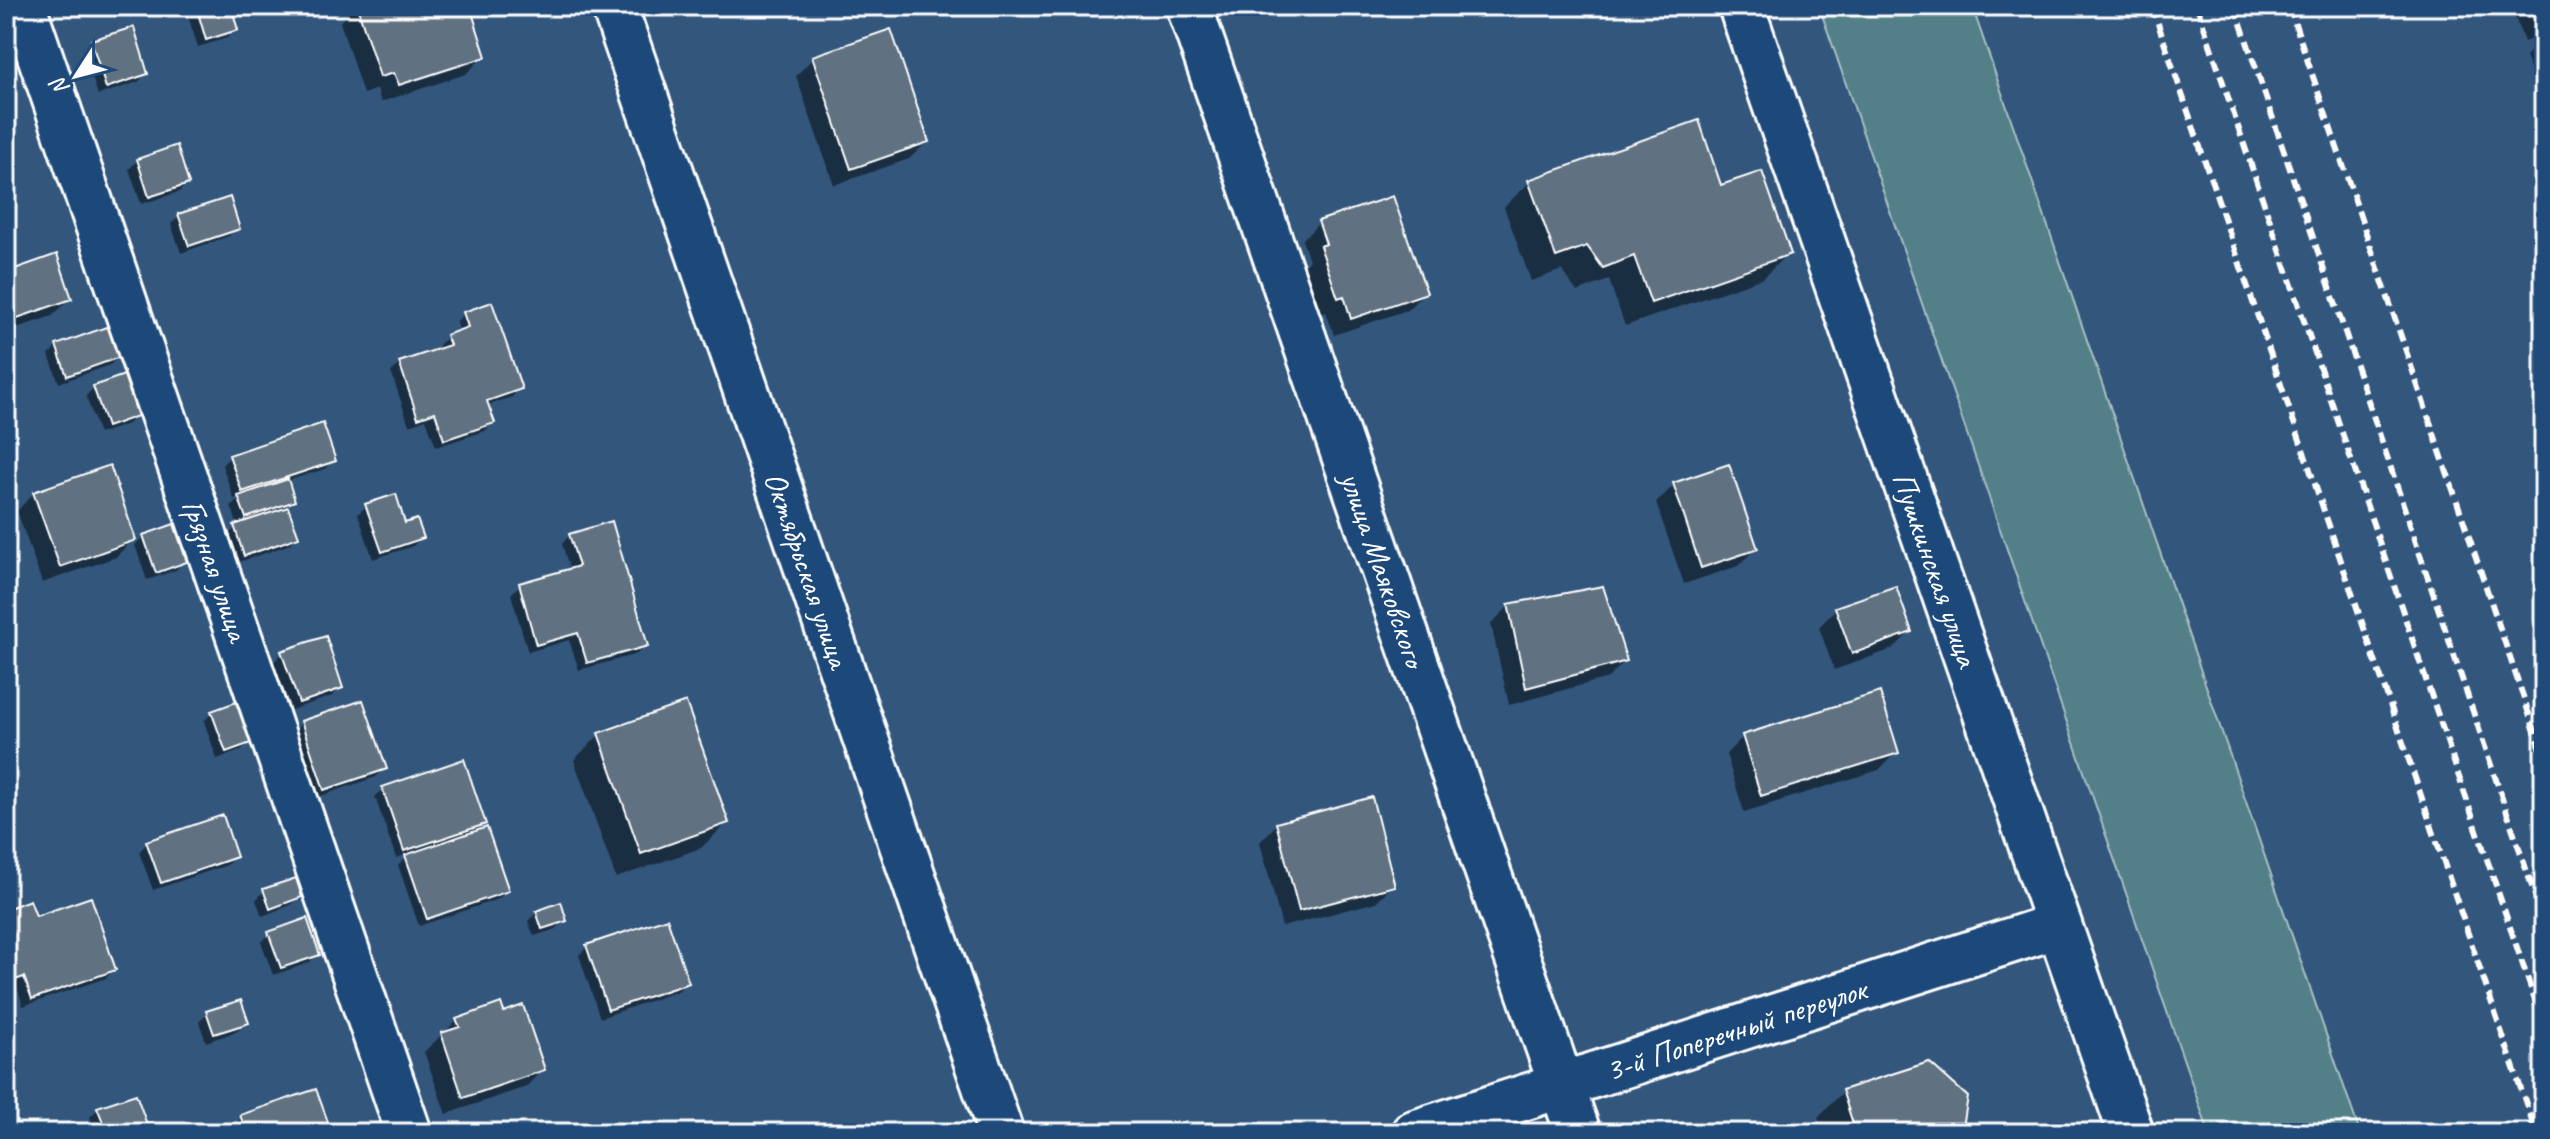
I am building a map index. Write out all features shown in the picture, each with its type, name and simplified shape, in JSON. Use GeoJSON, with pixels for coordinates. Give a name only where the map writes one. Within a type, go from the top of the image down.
{"type":"FeatureCollection","features":[{"type":"Feature","properties":{"kind":"street","name":"Грязная улица"},"geometry":{"type":"LineString","coordinates":[[23,6],[409,1133]]}},
{"type":"Feature","properties":{"kind":"street","name":"Октябрьская улица"},"geometry":{"type":"LineString","coordinates":[[614,6],[1001,1133]]}},
{"type":"Feature","properties":{"kind":"street","name":"улица Маяковского"},"geometry":{"type":"LineString","coordinates":[[1189,6],[1578,1133]]}},
{"type":"Feature","properties":{"kind":"street","name":"Пушкинская улица"},"geometry":{"type":"LineString","coordinates":[[1741,6],[2131,1133]]}},
{"type":"Feature","properties":{"kind":"street","name":"3-й Поперечный переулок"},"geometry":{"type":"LineString","coordinates":[[1414,1133],[2059,925]]}},
{"type":"Feature","properties":{"kind":"green space"},"geometry":{"type":"Polygon","coordinates":[[[1819,6],[1972,6],[2360,1133],[2209,1133],[1819,6]]]}},
{"type":"Feature","properties":{"kind":"building"},"geometry":{"type":"Polygon","coordinates":[[[196,6],[231,6],[238,30],[206,40],[196,6]]]}},
{"type":"Feature","properties":{"kind":"building"},"geometry":{"type":"Polygon","coordinates":[[[357,6],[470,6],[486,57],[399,85],[394,73],[380,77],[357,6]]]}},
{"type":"Feature","properties":{"kind":"building"},"geometry":{"type":"Polygon","coordinates":[[[134,27],[148,74],[106,88],[91,40],[134,27]]]}},
{"type":"Feature","properties":{"kind":"building"},"geometry":{"type":"Polygon","coordinates":[[[891,29],[929,142],[851,169],[812,56],[891,29]]]}},
{"type":"Feature","properties":{"kind":"building"},"geometry":{"type":"Polygon","coordinates":[[[1699,120],[1721,185],[1762,171],[1791,254],[1651,303],[1634,256],[1603,268],[1587,246],[1556,257],[1528,180],[1699,120]]]}},
{"type":"Feature","properties":{"kind":"building"},"geometry":{"type":"Polygon","coordinates":[[[177,145],[189,184],[149,197],[137,159],[177,145]]]}},
{"type":"Feature","properties":{"kind":"building"},"geometry":{"type":"Polygon","coordinates":[[[1393,196],[1427,293],[1351,319],[1344,296],[1338,298],[1320,246],[1326,244],[1318,221],[1393,196]]]}},
{"type":"Feature","properties":{"kind":"building"},"geometry":{"type":"Polygon","coordinates":[[[230,197],[240,229],[189,246],[178,214],[230,197]]]}},
{"type":"Feature","properties":{"kind":"building"},"geometry":{"type":"Polygon","coordinates":[[[6,254],[12,270],[57,254],[72,299],[6,322],[6,254]]]}},
{"type":"Feature","properties":{"kind":"building"},"geometry":{"type":"Polygon","coordinates":[[[492,302],[522,389],[487,401],[495,423],[444,440],[435,412],[418,418],[399,362],[450,345],[446,335],[468,327],[463,312],[492,302]]]}},
{"type":"Feature","properties":{"kind":"building"},"geometry":{"type":"Polygon","coordinates":[[[109,326],[120,357],[67,376],[56,345],[109,326]]]}},
{"type":"Feature","properties":{"kind":"building"},"geometry":{"type":"Polygon","coordinates":[[[124,375],[138,416],[107,427],[93,386],[124,375]]]}},
{"type":"Feature","properties":{"kind":"building"},"geometry":{"type":"Polygon","coordinates":[[[323,423],[336,461],[242,492],[229,455],[323,423]]]}},
{"type":"Feature","properties":{"kind":"building"},"geometry":{"type":"Polygon","coordinates":[[[1729,464],[1758,549],[1701,568],[1673,483],[1729,464]]]}},
{"type":"Feature","properties":{"kind":"building"},"geometry":{"type":"Polygon","coordinates":[[[110,465],[136,540],[60,567],[33,492],[110,465]]]}},
{"type":"Feature","properties":{"kind":"building"},"geometry":{"type":"Polygon","coordinates":[[[288,479],[295,501],[246,518],[238,496],[288,479]]]}},
{"type":"Feature","properties":{"kind":"building"},"geometry":{"type":"Polygon","coordinates":[[[396,494],[405,523],[417,519],[424,538],[382,552],[365,504],[396,494]]]}},
{"type":"Feature","properties":{"kind":"building"},"geometry":{"type":"Polygon","coordinates":[[[288,507],[299,537],[244,556],[234,525],[288,507]]]}},
{"type":"Feature","properties":{"kind":"building"},"geometry":{"type":"Polygon","coordinates":[[[612,521],[648,646],[587,663],[578,633],[536,645],[519,583],[579,566],[569,534],[612,521]]]}},
{"type":"Feature","properties":{"kind":"building"},"geometry":{"type":"Polygon","coordinates":[[[174,524],[187,562],[156,573],[143,535],[174,524]]]}},
{"type":"Feature","properties":{"kind":"building"},"geometry":{"type":"Polygon","coordinates":[[[1603,586],[1627,661],[1526,688],[1508,604],[1603,586]]]}},
{"type":"Feature","properties":{"kind":"building"},"geometry":{"type":"Polygon","coordinates":[[[1896,586],[1912,632],[1852,654],[1835,607],[1896,586]]]}},
{"type":"Feature","properties":{"kind":"building"},"geometry":{"type":"Polygon","coordinates":[[[326,636],[343,688],[299,703],[281,651],[326,636]]]}},
{"type":"Feature","properties":{"kind":"building"},"geometry":{"type":"Polygon","coordinates":[[[1880,692],[1899,753],[1761,796],[1742,735],[1880,692]]]}},
{"type":"Feature","properties":{"kind":"building"},"geometry":{"type":"Polygon","coordinates":[[[363,700],[387,769],[324,790],[301,721],[363,700]]]}},
{"type":"Feature","properties":{"kind":"building"},"geometry":{"type":"Polygon","coordinates":[[[236,702],[251,743],[226,752],[211,711],[236,702]]]}},
{"type":"Feature","properties":{"kind":"building"},"geometry":{"type":"Polygon","coordinates":[[[686,702],[729,823],[641,854],[598,733],[686,702]]]}},
{"type":"Feature","properties":{"kind":"building"},"geometry":{"type":"Polygon","coordinates":[[[464,759],[486,824],[404,851],[382,787],[464,759]]]}},
{"type":"Feature","properties":{"kind":"building"},"geometry":{"type":"Polygon","coordinates":[[[1372,797],[1395,886],[1299,911],[1276,823],[1372,797]]]}},
{"type":"Feature","properties":{"kind":"building"},"geometry":{"type":"Polygon","coordinates":[[[223,815],[237,857],[161,883],[146,841],[223,815]]]}},
{"type":"Feature","properties":{"kind":"building"},"geometry":{"type":"Polygon","coordinates":[[[487,827],[509,891],[427,919],[405,855],[487,827]]]}},
{"type":"Feature","properties":{"kind":"building"},"geometry":{"type":"Polygon","coordinates":[[[296,878],[302,897],[270,909],[263,889],[296,878]]]}},
{"type":"Feature","properties":{"kind":"building"},"geometry":{"type":"Polygon","coordinates":[[[91,897],[116,970],[32,999],[24,977],[6,983],[6,909],[30,900],[36,916],[91,897]]]}},
{"type":"Feature","properties":{"kind":"building"},"geometry":{"type":"Polygon","coordinates":[[[561,902],[567,921],[542,929],[536,911],[561,902]]]}},
{"type":"Feature","properties":{"kind":"building"},"geometry":{"type":"Polygon","coordinates":[[[307,918],[320,955],[281,968],[268,932],[307,918]]]}},
{"type":"Feature","properties":{"kind":"building"},"geometry":{"type":"Polygon","coordinates":[[[667,918],[689,983],[608,1010],[586,945],[667,918]]]}},
{"type":"Feature","properties":{"kind":"building"},"geometry":{"type":"Polygon","coordinates":[[[241,1000],[249,1023],[214,1034],[206,1011],[241,1000]]]}},
{"type":"Feature","properties":{"kind":"building"},"geometry":{"type":"Polygon","coordinates":[[[501,1003],[504,1012],[523,1005],[545,1070],[463,1098],[441,1033],[460,1027],[456,1019],[501,1003]]]}},
{"type":"Feature","properties":{"kind":"building"},"geometry":{"type":"Polygon","coordinates":[[[1929,1062],[1968,1097],[1962,1133],[1856,1133],[1842,1090],[1929,1062]]]}},
{"type":"Feature","properties":{"kind":"building"},"geometry":{"type":"Polygon","coordinates":[[[316,1089],[332,1133],[247,1133],[240,1115],[316,1089]]]}},
{"type":"Feature","properties":{"kind":"building"},"geometry":{"type":"Polygon","coordinates":[[[136,1094],[150,1133],[86,1133],[105,1127],[97,1107],[136,1094]]]}},
{"type":"Feature","properties":{"kind":"railway"},"geometry":{"type":"LineString","coordinates":[[2152,6],[2536,1133]]}},
{"type":"Feature","properties":{"kind":"railway"},"geometry":{"type":"LineString","coordinates":[[2197,6],[2544,1027]]}},
{"type":"Feature","properties":{"kind":"railway"},"geometry":{"type":"LineString","coordinates":[[2235,6],[2544,922]]}},
{"type":"Feature","properties":{"kind":"railway"},"geometry":{"type":"LineString","coordinates":[[2289,6],[2544,758]]}}]}
